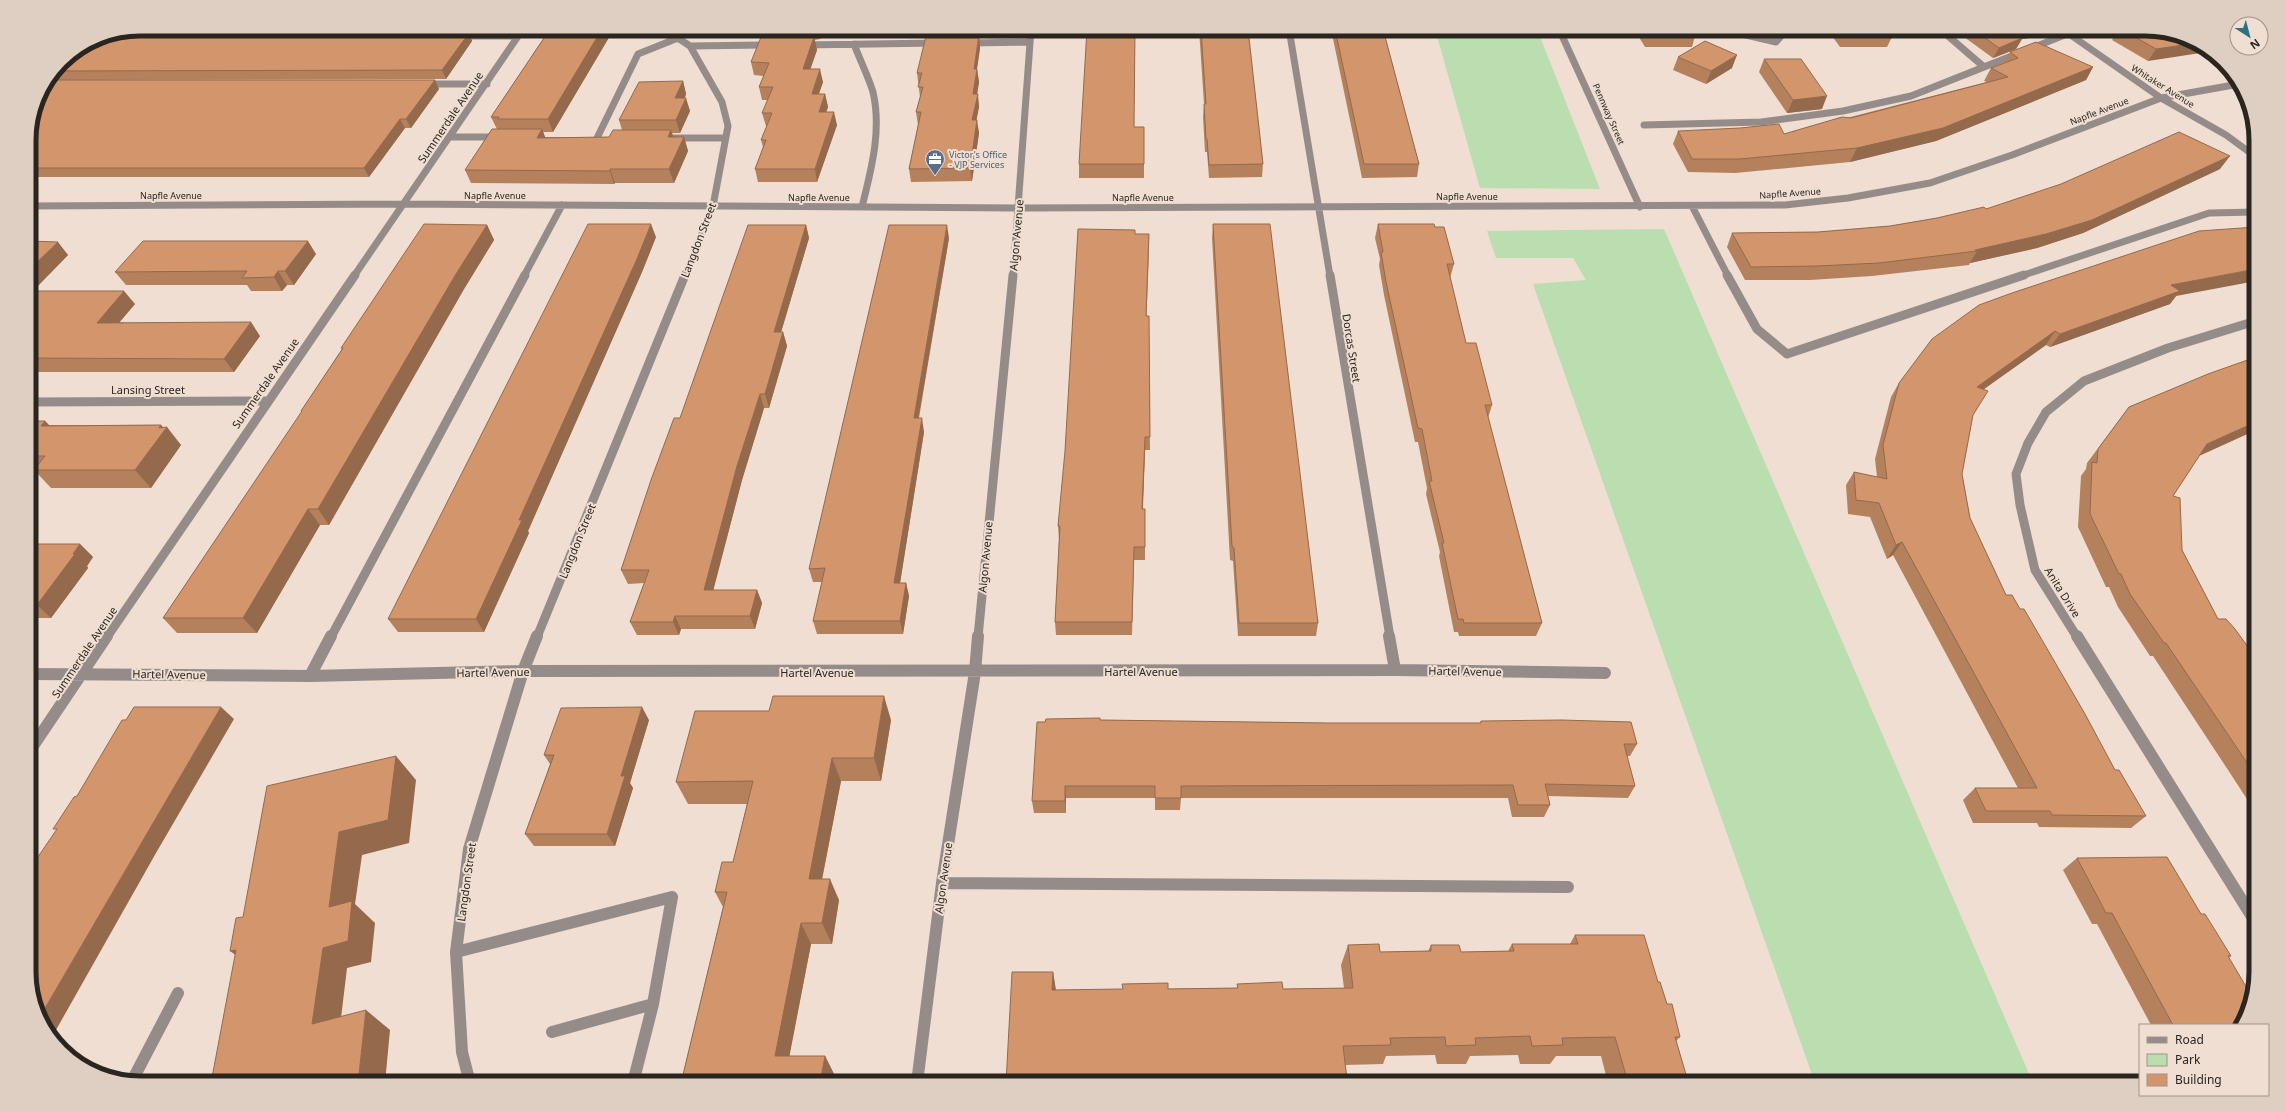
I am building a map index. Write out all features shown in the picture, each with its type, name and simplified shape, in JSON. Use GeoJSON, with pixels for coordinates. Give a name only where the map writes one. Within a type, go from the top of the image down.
{"type":"FeatureCollection","features":[{"type":"Feature","properties":{"kind":"street","name":"Summerdale Avenue"},"geometry":{"type":"LineString","coordinates":[[36,742],[84,674],[267,401],[487,84],[518,36]]}},
{"type":"Feature","properties":{"kind":"street","name":"Langdon Street"},"geometry":{"type":"LineString","coordinates":[[468,1076],[462,1052],[456,952],[468,849],[523,671],[713,206],[728,126],[722,102],[690,46],[675,36]]}},
{"type":"Feature","properties":{"kind":"street","name":"Algon Avenue"},"geometry":{"type":"LineString","coordinates":[[918,1076],[942,883],[975,672],[1019,208],[1030,36]]}},
{"type":"Feature","properties":{"kind":"street","name":"Dorcas Street"},"geometry":{"type":"LineString","coordinates":[[1290,36],[1317,206],[1395,670]]}},
{"type":"Feature","properties":{"kind":"street","name":"Pennway Street"},"geometry":{"type":"LineString","coordinates":[[1562,36],[1640,207]]}},
{"type":"Feature","properties":{"kind":"street"},"geometry":{"type":"LineString","coordinates":[[1750,36],[1776,42],[1781,36]]}},
{"type":"Feature","properties":{"kind":"street"},"geometry":{"type":"LineString","coordinates":[[1948,36],[1984,67]]}},
{"type":"Feature","properties":{"kind":"street"},"geometry":{"type":"LineString","coordinates":[[1644,125],[1761,122],[1843,111],[1911,96],[2063,36]]}},
{"type":"Feature","properties":{"kind":"street","name":"Whitaker Avenue"},"geometry":{"type":"LineString","coordinates":[[2071,36],[2161,98],[2226,134],[2249,152]]}},
{"type":"Feature","properties":{"kind":"street"},"geometry":{"type":"LineString","coordinates":[[597,138],[638,54],[678,38]]}},
{"type":"Feature","properties":{"kind":"street"},"geometry":{"type":"LineString","coordinates":[[958,43],[1029,42]]}},
{"type":"Feature","properties":{"kind":"street"},"geometry":{"type":"LineString","coordinates":[[792,45],[942,43]]}},
{"type":"Feature","properties":{"kind":"street"},"geometry":{"type":"LineString","coordinates":[[854,44],[873,94],[876,127],[871,164],[862,207]]}},
{"type":"Feature","properties":{"kind":"street"},"geometry":{"type":"LineString","coordinates":[[690,46],[776,45]]}},
{"type":"Feature","properties":{"kind":"street"},"geometry":{"type":"LineString","coordinates":[[416,84],[487,84]]}},
{"type":"Feature","properties":{"kind":"street","name":"Napfle Avenue"},"geometry":{"type":"LineString","coordinates":[[36,206],[404,204],[1019,208],[1317,206],[1640,207],[1786,205],[1848,198],[1930,183],[2012,155],[2161,98],[2233,85]]}},
{"type":"Feature","properties":{"kind":"street"},"geometry":{"type":"LineString","coordinates":[[450,137],[504,137]]}},
{"type":"Feature","properties":{"kind":"street"},"geometry":{"type":"LineString","coordinates":[[665,138],[726,138]]}},
{"type":"Feature","properties":{"kind":"street"},"geometry":{"type":"LineString","coordinates":[[310,676],[562,205]]}},
{"type":"Feature","properties":{"kind":"street"},"geometry":{"type":"LineString","coordinates":[[1692,206],[1704,233],[1757,329],[1787,354],[2210,213],[2249,212]]}},
{"type":"Feature","properties":{"kind":"street","name":"Anita Drive"},"geometry":{"type":"LineString","coordinates":[[2249,324],[2168,348],[2084,381],[2046,412],[2028,443],[2016,474],[2020,505],[2035,570],[2249,912]]}},
{"type":"Feature","properties":{"kind":"street","name":"Lansing Street"},"geometry":{"type":"LineString","coordinates":[[36,402],[267,401]]}},
{"type":"Feature","properties":{"kind":"street","name":"Hartel Avenue"},"geometry":{"type":"LineString","coordinates":[[36,674],[310,676],[523,671],[975,672],[1395,670],[1605,673]]}},
{"type":"Feature","properties":{"kind":"street"},"geometry":{"type":"LineString","coordinates":[[942,883],[1568,887]]}},
{"type":"Feature","properties":{"kind":"street"},"geometry":{"type":"LineString","coordinates":[[456,952],[672,897],[653,1004],[635,1076]]}},
{"type":"Feature","properties":{"kind":"street"},"geometry":{"type":"LineString","coordinates":[[135,1076],[178,993]]}},
{"type":"Feature","properties":{"kind":"street"},"geometry":{"type":"LineString","coordinates":[[552,1032],[653,1004]]}},
{"type":"Feature","properties":{"kind":"green space"},"geometry":{"type":"Polygon","coordinates":[[[1437,36],[1540,36],[1600,189],[1480,188],[1437,36]]]}},
{"type":"Feature","properties":{"kind":"green space"},"geometry":{"type":"Polygon","coordinates":[[[1664,229],[2030,1076],[1813,1076],[1533,284],[1586,280],[1573,258],[1496,258],[1487,231],[1664,229]]]}},
{"type":"Feature","properties":{"kind":"building"},"geometry":{"type":"Polygon","coordinates":[[[133,36],[467,36],[442,70],[62,71],[77,57],[100,44],[133,36]]]}},
{"type":"Feature","properties":{"kind":"building"},"geometry":{"type":"Polygon","coordinates":[[[545,36],[598,36],[548,119],[498,119],[499,117],[491,117],[545,36]]]}},
{"type":"Feature","properties":{"kind":"building"},"geometry":{"type":"Polygon","coordinates":[[[926,36],[979,36],[974,69],[977,69],[973,94],[978,94],[972,120],[977,120],[970,168],[909,169],[921,112],[916,112],[923,87],[918,87],[922,73],[917,73],[926,36]]]}},
{"type":"Feature","properties":{"kind":"building"},"geometry":{"type":"Polygon","coordinates":[[[1087,36],[1135,36],[1134,127],[1144,127],[1144,164],[1079,164],[1087,36]]]}},
{"type":"Feature","properties":{"kind":"building"},"geometry":{"type":"Polygon","coordinates":[[[1201,36],[1249,36],[1263,164],[1209,165],[1204,104],[1206,104],[1201,36]]]}},
{"type":"Feature","properties":{"kind":"building"},"geometry":{"type":"Polygon","coordinates":[[[1337,36],[1385,36],[1419,164],[1364,164],[1337,36]]]}},
{"type":"Feature","properties":{"kind":"building"},"geometry":{"type":"Polygon","coordinates":[[[1648,36],[1695,36],[1648,37],[1648,36]]]}},
{"type":"Feature","properties":{"kind":"building"},"geometry":{"type":"Polygon","coordinates":[[[1844,36],[1892,37],[1845,37],[1844,36]]]}},
{"type":"Feature","properties":{"kind":"building"},"geometry":{"type":"Polygon","coordinates":[[[1983,36],[2017,36],[2022,38],[1999,48],[1983,36]]]}},
{"type":"Feature","properties":{"kind":"building"},"geometry":{"type":"Polygon","coordinates":[[[2133,36],[2165,38],[2185,45],[2156,49],[2133,36]]]}},
{"type":"Feature","properties":{"kind":"building"},"geometry":{"type":"Polygon","coordinates":[[[761,37],[814,37],[803,69],[820,69],[812,94],[825,94],[819,112],[834,112],[815,169],[755,169],[766,140],[761,140],[772,113],[762,113],[773,87],[759,87],[769,63],[751,62],[761,37]]]}},
{"type":"Feature","properties":{"kind":"building"},"geometry":{"type":"Polygon","coordinates":[[[1705,41],[1737,55],[1711,71],[1678,57],[1705,41]]]}},
{"type":"Feature","properties":{"kind":"building"},"geometry":{"type":"Polygon","coordinates":[[[2036,42],[2093,67],[1943,128],[1857,148],[1740,159],[1692,159],[1678,131],[1740,128],[1779,124],[1784,134],[1842,117],[1851,118],[2008,77],[1991,68],[2018,58],[2010,52],[2036,42]]]}},
{"type":"Feature","properties":{"kind":"building"},"geometry":{"type":"Polygon","coordinates":[[[1764,59],[1801,59],[1827,96],[1793,100],[1764,59]]]}},
{"type":"Feature","properties":{"kind":"building"},"geometry":{"type":"Polygon","coordinates":[[[55,80],[435,80],[406,119],[400,119],[364,168],[36,168],[36,133],[44,100],[55,80]]]}},
{"type":"Feature","properties":{"kind":"building"},"geometry":{"type":"Polygon","coordinates":[[[683,81],[675,98],[686,98],[676,120],[619,120],[639,82],[683,81]]]}},
{"type":"Feature","properties":{"kind":"building"},"geometry":{"type":"Polygon","coordinates":[[[492,129],[542,129],[537,138],[609,137],[613,130],[671,130],[668,137],[684,137],[669,169],[610,169],[610,171],[465,170],[492,129]]]}},
{"type":"Feature","properties":{"kind":"building"},"geometry":{"type":"Polygon","coordinates":[[[2179,132],[2230,156],[2092,220],[2046,234],[1975,250],[1977,251],[1879,263],[1751,267],[1732,233],[1818,232],[1890,226],[1937,218],[1984,207],[1986,209],[2061,184],[2179,132]]]}},
{"type":"Feature","properties":{"kind":"building"},"geometry":{"type":"Polygon","coordinates":[[[424,224],[487,225],[456,274],[318,509],[308,509],[243,618],[163,618],[302,411],[343,348],[341,348],[424,224]]]}},
{"type":"Feature","properties":{"kind":"building"},"geometry":{"type":"Polygon","coordinates":[[[588,224],[651,224],[637,259],[519,520],[522,520],[476,619],[388,619],[588,224]]]}},
{"type":"Feature","properties":{"kind":"building"},"geometry":{"type":"Polygon","coordinates":[[[1213,224],[1270,224],[1318,623],[1239,623],[1234,548],[1232,546],[1213,224]]]}},
{"type":"Feature","properties":{"kind":"building"},"geometry":{"type":"Polygon","coordinates":[[[1378,224],[1434,224],[1435,227],[1444,227],[1454,264],[1447,264],[1466,343],[1476,343],[1492,405],[1485,405],[1542,623],[1464,623],[1463,619],[1458,619],[1442,543],[1444,543],[1429,481],[1432,481],[1422,429],[1418,428],[1386,282],[1378,224]]]}},
{"type":"Feature","properties":{"kind":"building"},"geometry":{"type":"Polygon","coordinates":[[[748,225],[806,225],[774,332],[783,332],[765,394],[760,394],[737,466],[704,590],[757,590],[750,616],[675,616],[673,622],[630,622],[649,570],[621,570],[651,480],[674,418],[680,418],[748,225]]]}},
{"type":"Feature","properties":{"kind":"building"},"geometry":{"type":"Polygon","coordinates":[[[889,225],[947,225],[914,418],[922,418],[894,583],[906,583],[900,621],[813,621],[825,568],[809,569],[889,225]]]}},
{"type":"Feature","properties":{"kind":"building"},"geometry":{"type":"Polygon","coordinates":[[[2249,227],[2249,270],[2171,285],[2180,291],[2060,334],[2055,331],[1977,387],[1988,391],[1973,415],[1962,474],[1970,518],[2006,595],[2012,595],[2020,609],[2024,609],[2085,714],[2115,770],[2119,770],[2146,816],[2052,815],[2050,811],[1986,811],[1975,788],[2037,788],[1902,542],[1896,545],[1879,503],[1856,500],[1854,472],[1887,479],[1883,445],[1899,383],[1932,339],[1979,305],[2199,231],[2249,227]]]}},
{"type":"Feature","properties":{"kind":"building"},"geometry":{"type":"Polygon","coordinates":[[[1078,229],[1135,230],[1135,234],[1149,234],[1146,316],[1149,316],[1150,437],[1145,437],[1142,509],[1145,509],[1145,547],[1134,547],[1132,622],[1055,622],[1060,526],[1058,526],[1065,451],[1078,229]]]}},
{"type":"Feature","properties":{"kind":"building"},"geometry":{"type":"Polygon","coordinates":[[[36,241],[58,242],[36,263],[36,241]]]}},
{"type":"Feature","properties":{"kind":"building"},"geometry":{"type":"Polygon","coordinates":[[[143,241],[308,241],[285,271],[278,271],[274,277],[242,278],[247,271],[115,272],[143,241]]]}},
{"type":"Feature","properties":{"kind":"building"},"geometry":{"type":"Polygon","coordinates":[[[36,291],[124,291],[97,323],[251,322],[224,359],[36,358],[36,291]]]}},
{"type":"Feature","properties":{"kind":"building"},"geometry":{"type":"Polygon","coordinates":[[[2249,359],[2249,425],[2207,444],[2173,496],[2180,498],[2182,550],[2218,619],[2226,619],[2249,648],[2249,766],[2166,643],[2164,643],[2130,594],[2090,514],[2092,462],[2097,463],[2098,449],[2129,407],[2208,374],[2249,359]]]}},
{"type":"Feature","properties":{"kind":"building"},"geometry":{"type":"Polygon","coordinates":[[[36,421],[45,421],[41,426],[161,425],[159,428],[167,427],[135,470],[36,470],[36,467],[45,456],[36,456],[36,421]]]}},
{"type":"Feature","properties":{"kind":"building"},"geometry":{"type":"Polygon","coordinates":[[[36,544],[80,544],[73,554],[75,554],[37,605],[36,544]]]}},
{"type":"Feature","properties":{"kind":"building"},"geometry":{"type":"Polygon","coordinates":[[[773,696],[884,696],[874,758],[832,758],[809,879],[830,879],[822,923],[801,923],[775,1056],[825,1056],[821,1076],[683,1076],[727,892],[715,892],[722,862],[733,862],[753,781],[676,782],[695,711],[769,711],[773,696]]]}},
{"type":"Feature","properties":{"kind":"building"},"geometry":{"type":"Polygon","coordinates":[[[134,707],[221,707],[44,1010],[38,992],[36,979],[36,860],[57,829],[53,829],[74,797],[77,796],[122,720],[126,720],[134,707]]]}},
{"type":"Feature","properties":{"kind":"building"},"geometry":{"type":"Polygon","coordinates":[[[642,707],[621,776],[625,776],[607,834],[525,834],[554,755],[544,755],[561,708],[642,707]]]}},
{"type":"Feature","properties":{"kind":"building"},"geometry":{"type":"Polygon","coordinates":[[[1100,718],[1100,720],[1327,723],[1481,723],[1481,721],[1561,720],[1631,722],[1637,744],[1624,744],[1635,786],[1545,784],[1550,805],[1518,805],[1513,785],[1181,786],[1181,798],[1155,798],[1155,786],[1065,786],[1065,801],[1032,801],[1037,722],[1045,722],[1046,719],[1100,718]]]}},
{"type":"Feature","properties":{"kind":"building"},"geometry":{"type":"Polygon","coordinates":[[[396,756],[388,820],[339,832],[329,907],[352,901],[348,941],[323,948],[312,1024],[366,1010],[359,1076],[212,1076],[236,950],[230,951],[236,918],[243,917],[267,786],[396,756]]]}},
{"type":"Feature","properties":{"kind":"building"},"geometry":{"type":"Polygon","coordinates":[[[2167,857],[2201,914],[2205,914],[2231,956],[2228,956],[2247,989],[2243,1005],[2234,1024],[2172,1024],[2112,913],[2106,913],[2077,858],[2167,857]]]}},
{"type":"Feature","properties":{"kind":"building"},"geometry":{"type":"Polygon","coordinates":[[[1575,935],[1644,935],[1658,982],[1660,982],[1667,1004],[1672,1004],[1680,1037],[1675,1037],[1686,1076],[1626,1076],[1615,1037],[1562,1038],[1563,1045],[1532,1046],[1530,1036],[1475,1038],[1476,1045],[1446,1046],[1445,1037],[1390,1038],[1391,1045],[1343,1046],[1347,1076],[1006,1076],[1012,972],[1053,972],[1052,990],[1123,989],[1122,984],[1168,983],[1168,989],[1238,988],[1237,984],[1282,982],[1283,989],[1353,988],[1348,945],[1379,944],[1380,952],[1431,951],[1431,945],[1459,945],[1461,952],[1514,951],[1512,944],[1578,944],[1575,935]]]}},
{"type":"Feature","properties":{"kind":"place","name":"Victor's Office - VJP Services"},"geometry":{"type":"Point","coordinates":[935,176]}}]}
